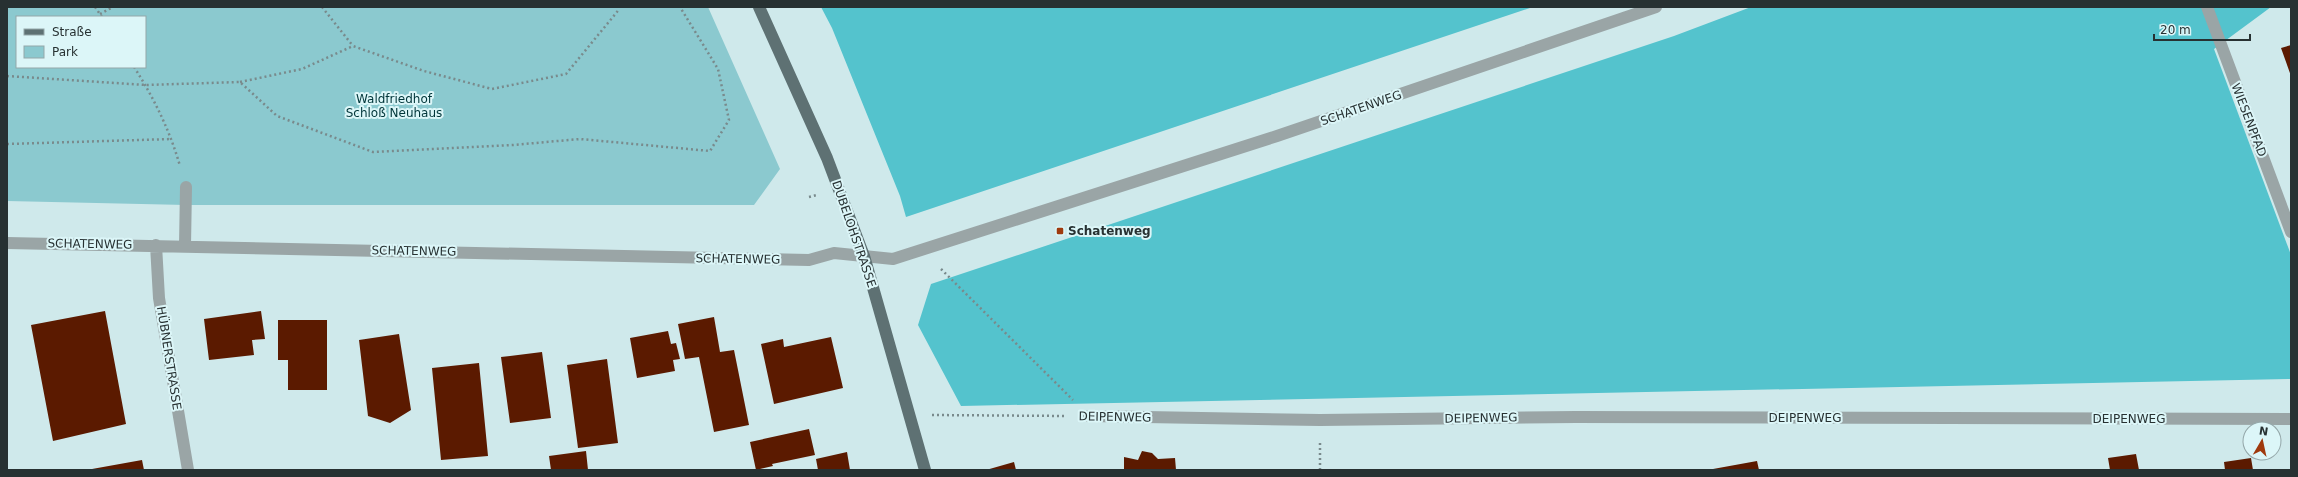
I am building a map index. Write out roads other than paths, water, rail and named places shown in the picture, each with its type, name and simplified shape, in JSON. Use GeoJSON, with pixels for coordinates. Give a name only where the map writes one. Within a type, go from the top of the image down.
{"type":"FeatureCollection","features":[{"type":"Feature","properties":{"kind":"main road","name":"DUBELOHSTRASSE"},"geometry":{"type":"LineString","coordinates":[[759,7],[827,158],[864,256],[925,470]]}},
{"type":"Feature","properties":{"kind":"street","name":"WIESENPFAD"},"geometry":{"type":"LineString","coordinates":[[2207,7],[2291,232]]}},
{"type":"Feature","properties":{"kind":"street","name":"SCHATENWEG"},"geometry":{"type":"LineString","coordinates":[[7,243],[809,260],[834,253],[893,259],[1277,136],[1648,8]]}},
{"type":"Feature","properties":{"kind":"street"},"geometry":{"type":"LineString","coordinates":[[185,246],[186,187]]}},
{"type":"Feature","properties":{"kind":"street","name":"HÜBNERSTRASSE"},"geometry":{"type":"LineString","coordinates":[[156,245],[159,298],[188,470]]}},
{"type":"Feature","properties":{"kind":"street","name":"DEIPENWEG"},"geometry":{"type":"LineString","coordinates":[[1089,416],[1320,420],[1576,417],[2291,420]]}},
{"type":"Feature","properties":{"kind":"place","name":"Schatenweg"},"geometry":{"type":"Point","coordinates":[1060,231]}},
{"type":"Feature","properties":{"kind":"park label","name":"Waldfriedhof Schloß Neuhaus"},"geometry":{"type":"Point","coordinates":[394,106]}}]}
